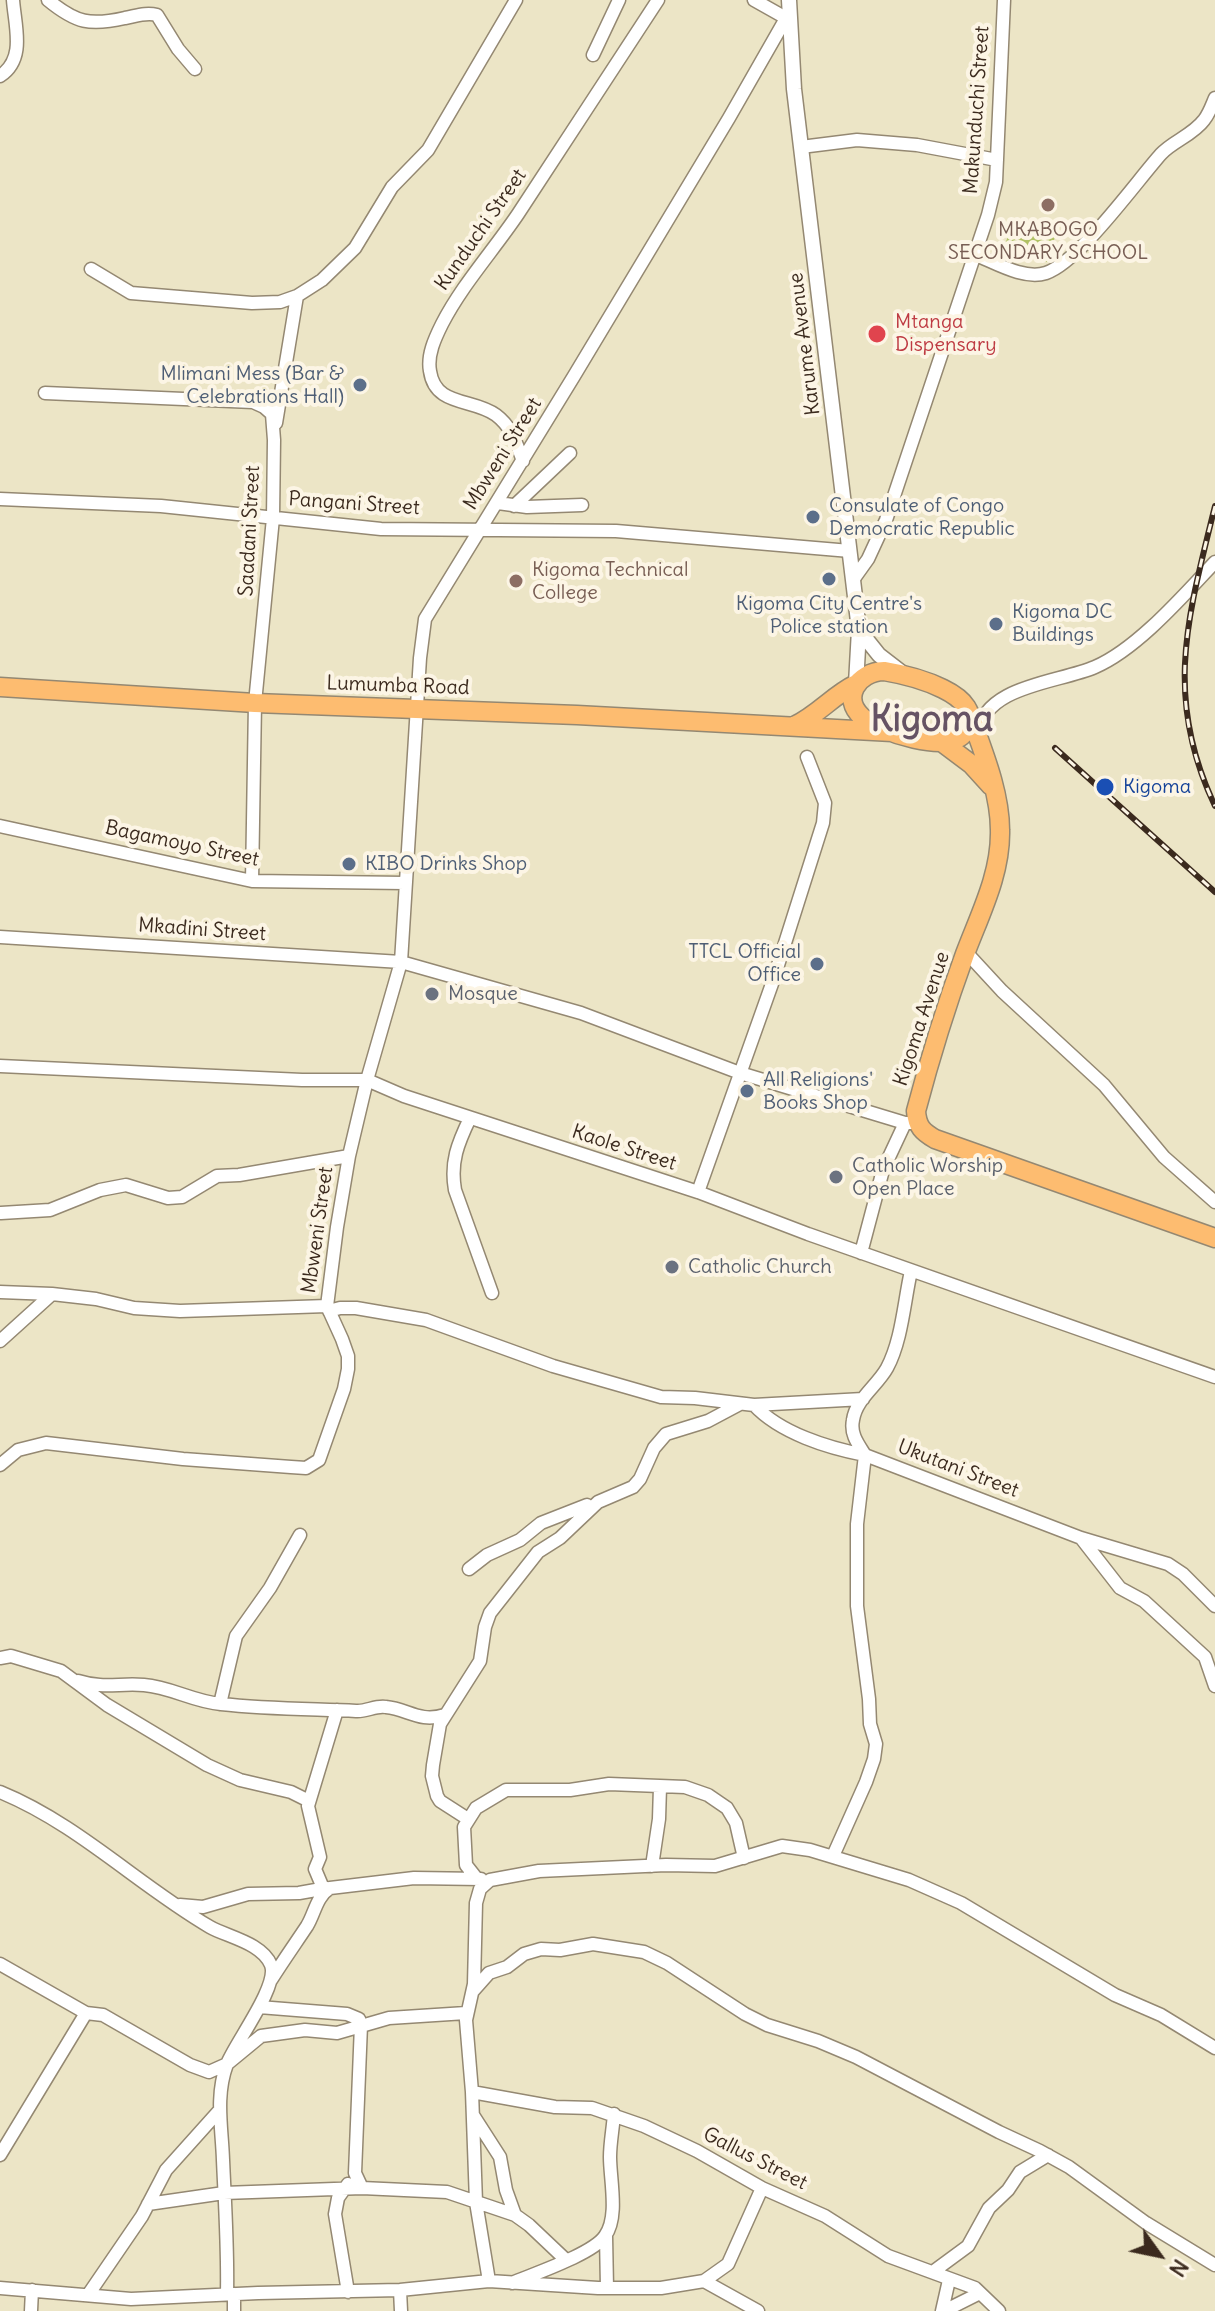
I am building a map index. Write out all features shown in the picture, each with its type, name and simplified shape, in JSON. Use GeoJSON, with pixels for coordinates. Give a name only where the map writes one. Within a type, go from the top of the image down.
{"type":"FeatureCollection","features":[{"type":"Feature","properties":{"kind":"main road"},"geometry":{"type":"LineString","coordinates":[[794,726],[818,713],[866,674],[875,672],[906,675],[955,695],[965,703],[969,712],[968,727],[963,735],[943,743],[892,732],[868,722],[857,711],[854,701],[856,684]]}},
{"type":"Feature","properties":{"kind":"main road","name":"Lumumba Road"},"geometry":{"type":"LineString","coordinates":[[0,687],[255,703],[892,732]]}},
{"type":"Feature","properties":{"kind":"main road","name":"Kigoma Avenue"},"geometry":{"type":"LineString","coordinates":[[911,1123],[936,1038],[992,885],[998,854],[1000,828],[993,788],[969,712]]}},
{"type":"Feature","properties":{"kind":"main road"},"geometry":{"type":"LineString","coordinates":[[943,743],[971,764],[993,788]]}},
{"type":"Feature","properties":{"kind":"main road"},"geometry":{"type":"LineString","coordinates":[[911,1123],[935,1139],[1215,1238]]}},
{"type":"Feature","properties":{"kind":"street"},"geometry":{"type":"LineString","coordinates":[[0,76],[11,67],[17,51],[13,0]]}},
{"type":"Feature","properties":{"kind":"street"},"geometry":{"type":"LineString","coordinates":[[48,0],[72,18],[84,22],[142,14],[157,15],[195,69]]}},
{"type":"Feature","properties":{"kind":"street"},"geometry":{"type":"LineString","coordinates":[[91,269],[131,293],[252,303],[280,302],[297,296],[322,280],[355,248],[392,187],[428,150],[516,0]]}},
{"type":"Feature","properties":{"kind":"street"},"geometry":{"type":"LineString","coordinates":[[593,55],[619,0]]}},
{"type":"Feature","properties":{"kind":"street","name":"Kunduchi Street"},"geometry":{"type":"LineString","coordinates":[[523,461],[512,431],[496,415],[485,408],[450,399],[436,388],[430,372],[430,354],[441,326],[459,295],[523,205],[658,0]]}},
{"type":"Feature","properties":{"kind":"street"},"geometry":{"type":"LineString","coordinates":[[754,0],[788,10]]}},
{"type":"Feature","properties":{"kind":"street","name":"Makunduchi Street"},"geometry":{"type":"LineString","coordinates":[[853,580],[868,559],[886,520],[976,255],[996,182],[1004,0]]}},
{"type":"Feature","properties":{"kind":"street","name":"Mbweni Street"},"geometry":{"type":"LineString","coordinates":[[0,1465],[18,1450],[46,1443],[183,1459],[306,1468],[319,1460],[348,1369],[348,1356],[328,1308],[334,1242],[349,1156],[367,1080],[401,962],[425,619],[729,118],[788,10]]}},
{"type":"Feature","properties":{"kind":"street","name":"Karume Avenue"},"geometry":{"type":"LineString","coordinates":[[788,10],[791,61],[859,630],[856,684]]}},
{"type":"Feature","properties":{"kind":"street"},"geometry":{"type":"LineString","coordinates":[[976,255],[1023,274],[1037,275],[1061,265],[1114,211],[1163,152],[1205,119],[1215,98]]}},
{"type":"Feature","properties":{"kind":"street"},"geometry":{"type":"LineString","coordinates":[[801,147],[857,140],[917,145],[997,160]]}},
{"type":"Feature","properties":{"kind":"street"},"geometry":{"type":"LineString","coordinates":[[274,440],[282,373],[297,296]]}},
{"type":"Feature","properties":{"kind":"street","name":"Saadani Street"},"geometry":{"type":"LineString","coordinates":[[45,393],[253,402],[272,414],[273,518],[255,703],[252,881]]}},
{"type":"Feature","properties":{"kind":"street"},"geometry":{"type":"LineString","coordinates":[[514,506],[570,453]]}},
{"type":"Feature","properties":{"kind":"street","name":"Pangani Street"},"geometry":{"type":"LineString","coordinates":[[0,499],[161,506],[381,529],[616,531],[850,551]]}},
{"type":"Feature","properties":{"kind":"street"},"geometry":{"type":"LineString","coordinates":[[498,503],[544,508],[582,505]]}},
{"type":"Feature","properties":{"kind":"street"},"geometry":{"type":"LineString","coordinates":[[977,736],[983,716],[999,699],[1080,673],[1124,651],[1215,562]]}},
{"type":"Feature","properties":{"kind":"street"},"geometry":{"type":"LineString","coordinates":[[859,630],[879,655],[906,675]]}},
{"type":"Feature","properties":{"kind":"street"},"geometry":{"type":"LineString","coordinates":[[698,1192],[778,966],[823,823],[825,803],[807,757]]}},
{"type":"Feature","properties":{"kind":"street","name":"Bagamoyo Street"},"geometry":{"type":"LineString","coordinates":[[0,826],[252,881],[405,883]]}},
{"type":"Feature","properties":{"kind":"street","name":"Mkadini Street"},"geometry":{"type":"LineString","coordinates":[[0,937],[401,962]]}},
{"type":"Feature","properties":{"kind":"street"},"geometry":{"type":"LineString","coordinates":[[966,952],[1002,991],[1104,1085],[1164,1157],[1215,1202]]}},
{"type":"Feature","properties":{"kind":"street"},"geometry":{"type":"LineString","coordinates":[[401,962],[581,1013],[740,1073],[911,1123],[883,1170],[861,1253]]}},
{"type":"Feature","properties":{"kind":"street","name":"Kaole Street"},"geometry":{"type":"LineString","coordinates":[[0,1066],[302,1080],[367,1080],[470,1118],[698,1192],[911,1271],[1020,1306],[1215,1377]]}},
{"type":"Feature","properties":{"kind":"street"},"geometry":{"type":"LineString","coordinates":[[470,1118],[453,1160],[452,1175],[492,1293]]}},
{"type":"Feature","properties":{"kind":"street"},"geometry":{"type":"LineString","coordinates":[[1,1213],[50,1210],[100,1190],[126,1185],[168,1198],[182,1197],[217,1176],[253,1173],[349,1156]]}},
{"type":"Feature","properties":{"kind":"street","name":"Ukutani Street"},"geometry":{"type":"LineString","coordinates":[[911,1271],[887,1368],[863,1399],[852,1422],[853,1435],[865,1455],[1081,1538],[1168,1564],[1183,1574],[1215,1606]]}},
{"type":"Feature","properties":{"kind":"street"},"geometry":{"type":"LineString","coordinates":[[0,1292],[52,1294],[96,1299],[134,1308],[180,1311],[356,1308],[426,1320],[553,1366],[661,1397],[754,1405],[863,1399]]}},
{"type":"Feature","properties":{"kind":"street"},"geometry":{"type":"LineString","coordinates":[[0,1341],[52,1294]]}},
{"type":"Feature","properties":{"kind":"street"},"geometry":{"type":"LineString","coordinates":[[469,1569],[487,1555],[520,1540],[548,1519],[633,1487],[654,1448],[666,1434],[708,1421],[740,1404]]}},
{"type":"Feature","properties":{"kind":"street"},"geometry":{"type":"LineString","coordinates":[[754,1405],[774,1422],[804,1436],[843,1451],[865,1455],[857,1524],[857,1606],[870,1724],[876,1744],[866,1782],[833,1856]]}},
{"type":"Feature","properties":{"kind":"street"},"geometry":{"type":"LineString","coordinates":[[468,1819],[440,1801],[434,1789],[437,1732],[480,1661],[490,1613],[538,1552],[560,1538],[598,1502]]}},
{"type":"Feature","properties":{"kind":"street"},"geometry":{"type":"LineString","coordinates":[[220,1704],[236,1636],[270,1588],[300,1535]]}},
{"type":"Feature","properties":{"kind":"street"},"geometry":{"type":"LineString","coordinates":[[1081,1538],[1120,1588],[1144,1601],[1205,1657],[1215,1686]]}},
{"type":"Feature","properties":{"kind":"street"},"geometry":{"type":"LineString","coordinates":[[0,1658],[11,1656],[61,1671],[107,1705],[207,1765],[254,1785],[291,1792],[309,1801]]}},
{"type":"Feature","properties":{"kind":"street"},"geometry":{"type":"LineString","coordinates":[[78,1681],[101,1687],[157,1686],[220,1704],[360,1712],[383,1706],[412,1716],[437,1718],[445,1715]]}},
{"type":"Feature","properties":{"kind":"street"},"geometry":{"type":"LineString","coordinates":[[326,1888],[315,1869],[320,1859],[308,1811],[337,1710]]}},
{"type":"Feature","properties":{"kind":"street"},"geometry":{"type":"LineString","coordinates":[[483,1880],[466,1865],[464,1827],[476,1808],[506,1790],[570,1790],[609,1784],[685,1787],[708,1795],[727,1808],[736,1823],[744,1858]]}},
{"type":"Feature","properties":{"kind":"street"},"geometry":{"type":"LineString","coordinates":[[652,1866],[660,1787]]}},
{"type":"Feature","properties":{"kind":"street"},"geometry":{"type":"LineString","coordinates":[[0,1792],[66,1827],[209,1926],[258,1951],[271,1965],[272,1973],[259,2007],[227,2064],[218,2112],[234,2311]]}},
{"type":"Feature","properties":{"kind":"street"},"geometry":{"type":"LineString","coordinates":[[179,1905],[203,1907],[248,1894],[299,1893],[414,1878],[483,1880],[539,1871],[715,1866],[782,1846],[795,1847],[909,1880],[961,1903],[1115,1995],[1161,2015],[1215,2048]]}},
{"type":"Feature","properties":{"kind":"street"},"geometry":{"type":"LineString","coordinates":[[483,1880],[476,1903],[473,1991],[466,2013],[476,2202],[489,2281]]}},
{"type":"Feature","properties":{"kind":"street"},"geometry":{"type":"LineString","coordinates":[[268,1986],[293,1943],[307,1926],[326,1888]]}},
{"type":"Feature","properties":{"kind":"street"},"geometry":{"type":"LineString","coordinates":[[473,1991],[489,1973],[507,1967],[524,1954],[541,1949],[560,1950],[593,1944],[644,1952],[667,1963],[745,2014],[856,2057],[1048,2155],[1146,2223],[1215,2265]]}},
{"type":"Feature","properties":{"kind":"street"},"geometry":{"type":"LineString","coordinates":[[0,1964],[86,2013],[103,2015],[118,2022],[200,2070],[216,2071],[261,2036],[305,2030],[337,2033],[389,2018],[466,2013]]}},
{"type":"Feature","properties":{"kind":"street"},"geometry":{"type":"LineString","coordinates":[[259,2007],[347,2014],[359,2019],[355,2173],[362,2188]]}},
{"type":"Feature","properties":{"kind":"street"},"geometry":{"type":"LineString","coordinates":[[0,2155],[86,2013]]}},
{"type":"Feature","properties":{"kind":"street","name":"Gallus Street"},"geometry":{"type":"LineString","coordinates":[[472,2092],[555,2107],[592,2108],[614,2114],[697,2151],[762,2188],[825,2216],[888,2256],[975,2288],[999,2311]]}},
{"type":"Feature","properties":{"kind":"street"},"geometry":{"type":"LineString","coordinates":[[88,2295],[148,2204],[174,2158],[218,2112]]}},
{"type":"Feature","properties":{"kind":"street"},"geometry":{"type":"LineString","coordinates":[[509,2284],[566,2260],[599,2243],[606,2236],[612,2202],[610,2154],[614,2114]]}},
{"type":"Feature","properties":{"kind":"street"},"geometry":{"type":"LineString","coordinates":[[473,2115],[500,2157],[506,2190],[515,2215]]}},
{"type":"Feature","properties":{"kind":"street"},"geometry":{"type":"LineString","coordinates":[[934,2271],[968,2246],[989,2208],[1008,2190],[1020,2172],[1048,2155]]}},
{"type":"Feature","properties":{"kind":"street"},"geometry":{"type":"LineString","coordinates":[[348,2292],[335,2214],[338,2198],[355,2173]]}},
{"type":"Feature","properties":{"kind":"street"},"geometry":{"type":"LineString","coordinates":[[148,2204],[224,2193],[362,2188],[447,2192],[515,2215],[566,2260]]}},
{"type":"Feature","properties":{"kind":"street"},"geometry":{"type":"LineString","coordinates":[[0,2288],[131,2299],[400,2290],[489,2281],[661,2288],[704,2281],[728,2264],[762,2188]]}},
{"type":"Feature","properties":{"kind":"street"},"geometry":{"type":"LineString","coordinates":[[606,2236],[607,2288]]}},
{"type":"Feature","properties":{"kind":"street"},"geometry":{"type":"LineString","coordinates":[[943,2311],[949,2280]]}},
{"type":"Feature","properties":{"kind":"street"},"geometry":{"type":"LineString","coordinates":[[704,2281],[751,2310]]}},
{"type":"Feature","properties":{"kind":"street"},"geometry":{"type":"LineString","coordinates":[[31,2311],[32,2290]]}},
{"type":"Feature","properties":{"kind":"street"},"geometry":{"type":"LineString","coordinates":[[400,2290],[401,2311]]}},
{"type":"Feature","properties":{"kind":"street"},"geometry":{"type":"LineString","coordinates":[[943,2311],[980,2293]]}},
{"type":"Feature","properties":{"kind":"green space"},"geometry":{"type":"Polygon","coordinates":[[[1013,223],[1055,237],[1047,262],[1004,247],[1013,223]]]}},
{"type":"Feature","properties":{"kind":"railway"},"geometry":{"type":"LineString","coordinates":[[1215,506],[1196,584],[1185,656],[1189,729],[1215,806]]}},
{"type":"Feature","properties":{"kind":"railway"},"geometry":{"type":"LineString","coordinates":[[1055,748],[1215,892]]}},
{"type":"Feature","properties":{"kind":"place","name":"MKABOGO SECONDARY SCHOOL"},"geometry":{"type":"Point","coordinates":[1048,205]}},
{"type":"Feature","properties":{"kind":"place","name":"Mtanga Dispensary"},"geometry":{"type":"Point","coordinates":[877,334]}},
{"type":"Feature","properties":{"kind":"place","name":"Mlimani Mess (Bar & Celebrations Hall)"},"geometry":{"type":"Point","coordinates":[360,385]}},
{"type":"Feature","properties":{"kind":"place","name":"Consulate of Congo Democratic Republic"},"geometry":{"type":"Point","coordinates":[813,517]}},
{"type":"Feature","properties":{"kind":"place","name":"Kigoma City Centre's Police station"},"geometry":{"type":"Point","coordinates":[829,579]}},
{"type":"Feature","properties":{"kind":"place","name":"Kigoma Technical College"},"geometry":{"type":"Point","coordinates":[516,581]}},
{"type":"Feature","properties":{"kind":"place","name":"Kigoma DC Buildings"},"geometry":{"type":"Point","coordinates":[996,624]}},
{"type":"Feature","properties":{"kind":"place","name":"Kigoma"},"geometry":{"type":"Point","coordinates":[1105,787]}},
{"type":"Feature","properties":{"kind":"place","name":"KIBO Drinks Shop"},"geometry":{"type":"Point","coordinates":[349,864]}},
{"type":"Feature","properties":{"kind":"place","name":"TTCL Official Office"},"geometry":{"type":"Point","coordinates":[817,964]}},
{"type":"Feature","properties":{"kind":"place","name":"Mosque"},"geometry":{"type":"Point","coordinates":[432,994]}},
{"type":"Feature","properties":{"kind":"place","name":"All Religions' Books Shop"},"geometry":{"type":"Point","coordinates":[747,1091]}},
{"type":"Feature","properties":{"kind":"place","name":"Catholic Worship Open Place"},"geometry":{"type":"Point","coordinates":[836,1177]}},
{"type":"Feature","properties":{"kind":"place","name":"Catholic Church"},"geometry":{"type":"Point","coordinates":[672,1267]}},
{"type":"Feature","properties":{"kind":"district","name":"Kigoma"},"geometry":{"type":"Point","coordinates":[932,721]}}]}
